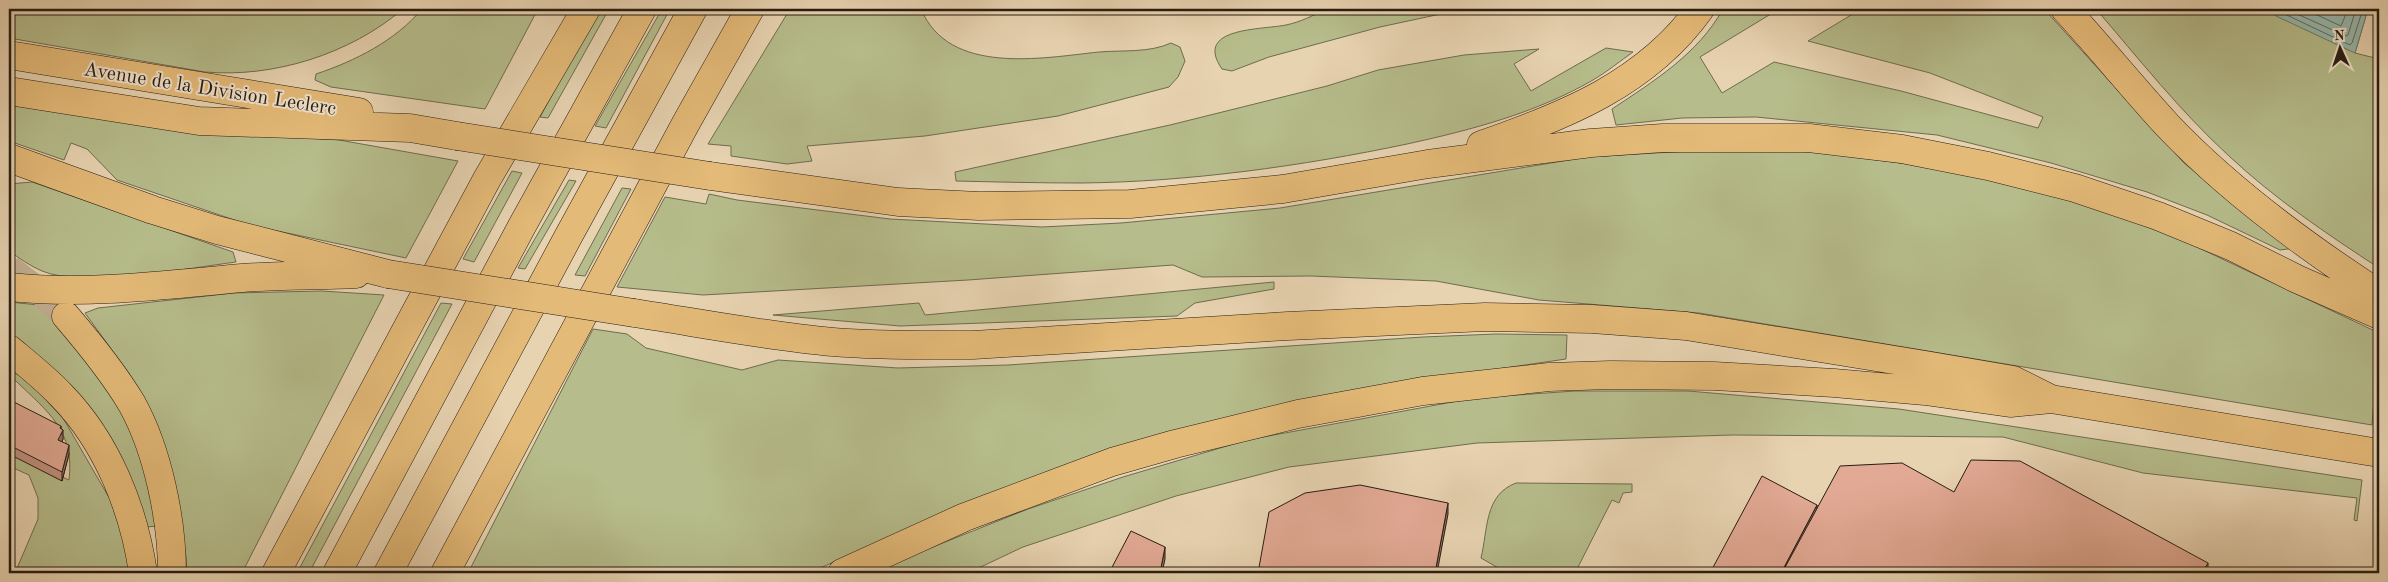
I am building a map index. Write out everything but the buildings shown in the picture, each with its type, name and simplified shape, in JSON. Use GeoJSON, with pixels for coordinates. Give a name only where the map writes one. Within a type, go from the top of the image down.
{"type":"FeatureCollection","features":[{"type":"Feature","properties":{"kind":"highway"},"geometry":{"type":"LineString","coordinates":[[487,179],[568,9]]}},
{"type":"Feature","properties":{"kind":"highway"},"geometry":{"type":"LineString","coordinates":[[276,573],[487,179],[586,9]]}},
{"type":"Feature","properties":{"kind":"highway"},"geometry":{"type":"LineString","coordinates":[[337,573],[522,226],[642,9]]}},
{"type":"Feature","properties":{"kind":"highway"},"geometry":{"type":"LineString","coordinates":[[388,573],[693,9]]}},
{"type":"Feature","properties":{"kind":"highway"},"geometry":{"type":"LineString","coordinates":[[445,573],[682,131],[750,9]]}},
{"type":"Feature","properties":{"kind":"highway"},"geometry":{"type":"LineString","coordinates":[[1428,164],[1567,112],[1591,100],[1648,65],[1681,34],[1700,9]]}},
{"type":"Feature","properties":{"kind":"highway"},"geometry":{"type":"LineString","coordinates":[[2065,9],[2169,126],[2242,194],[2318,254],[2379,294]]}},
{"type":"Feature","properties":{"kind":"highway","name":"Avenue de la Division Leclerc"},"geometry":{"type":"LineString","coordinates":[[9,55],[361,112],[410,128]]}},
{"type":"Feature","properties":{"kind":"highway"},"geometry":{"type":"LineString","coordinates":[[9,91],[199,121],[410,128],[710,176],[898,202],[979,206],[1130,204],[1283,189],[1428,164],[1591,143],[1663,138],[1808,138],[1902,149],[1988,166],[2088,193],[2158,216],[2231,246],[2297,279],[2379,314]]}},
{"type":"Feature","properties":{"kind":"highway"},"geometry":{"type":"LineString","coordinates":[[9,158],[153,210],[217,230],[388,274],[807,339],[862,344],[974,345],[1288,326],[1485,317],[1592,319],[1686,326],[2013,380],[2047,396],[2379,453]]}},
{"type":"Feature","properties":{"kind":"highway"},"geometry":{"type":"LineString","coordinates":[[9,287],[88,291],[245,278],[388,274]]}},
{"type":"Feature","properties":{"kind":"highway"},"geometry":{"type":"LineString","coordinates":[[66,316],[104,362],[133,406],[152,454],[166,504],[172,548],[172,573]]}},
{"type":"Feature","properties":{"kind":"highway"},"geometry":{"type":"LineString","coordinates":[[9,349],[39,373],[62,396],[90,433],[110,467],[129,508],[140,550],[143,573]]}},
{"type":"Feature","properties":{"kind":"highway"},"geometry":{"type":"LineString","coordinates":[[842,573],[965,517],[1112,462],[1184,441],[1298,414],[1423,392],[1549,377],[1667,375],[1714,376],[1834,384],[1925,392],[2010,403],[2047,396]]}},
{"type":"Feature","properties":{"kind":"green space"},"geometry":{"type":"Polygon","coordinates":[[[9,9],[403,9],[359,39],[310,60],[284,67],[231,73],[205,72],[9,38],[9,9]]]}},
{"type":"Feature","properties":{"kind":"green space"},"geometry":{"type":"Polygon","coordinates":[[[422,9],[538,9],[485,109],[331,87],[315,80],[316,74],[374,49],[400,31],[422,9]]]}},
{"type":"Feature","properties":{"kind":"green space"},"geometry":{"type":"Polygon","coordinates":[[[599,9],[609,9],[548,118],[540,117],[599,9]]]}},
{"type":"Feature","properties":{"kind":"green space"},"geometry":{"type":"Polygon","coordinates":[[[662,9],[670,9],[606,128],[595,126],[662,9]]]}},
{"type":"Feature","properties":{"kind":"green space"},"geometry":{"type":"Polygon","coordinates":[[[790,9],[921,9],[934,30],[953,45],[975,54],[999,58],[1025,59],[1145,50],[1171,43],[1180,47],[1185,61],[1178,77],[1169,87],[1058,116],[925,136],[807,146],[812,161],[787,164],[731,156],[731,146],[708,144],[790,9]]]}},
{"type":"Feature","properties":{"kind":"green space"},"geometry":{"type":"Polygon","coordinates":[[[1325,9],[1464,9],[1380,27],[1269,57],[1232,71],[1222,69],[1215,55],[1216,45],[1223,38],[1234,33],[1291,24],[1325,9]]]}},
{"type":"Feature","properties":{"kind":"green space"},"geometry":{"type":"Polygon","coordinates":[[[1723,9],[1779,9],[1700,57],[1722,93],[1774,62],[1901,91],[2038,128],[2043,117],[1930,73],[1808,41],[1861,9],[2044,9],[2184,163],[2229,200],[2295,248],[2280,250],[2207,215],[2147,192],[2051,163],[1937,135],[1756,117],[1682,118],[1616,125],[1612,109],[1659,77],[1688,53],[1713,25],[1723,9]]]}},
{"type":"Feature","properties":{"kind":"green space"},"geometry":{"type":"Polygon","coordinates":[[[2096,9],[2368,9],[2355,53],[2379,59],[2379,268],[2283,201],[2229,156],[2177,103],[2096,9]]]}},
{"type":"Feature","properties":{"kind":"green space"},"geometry":{"type":"Polygon","coordinates":[[[1606,48],[1633,52],[1593,80],[1549,102],[1503,119],[1407,144],[1286,166],[1162,180],[1081,183],[956,181],[955,172],[1170,125],[1327,86],[1378,70],[1464,55],[1539,49],[1514,64],[1531,91],[1606,48]]]}},
{"type":"Feature","properties":{"kind":"green space"},"geometry":{"type":"Polygon","coordinates":[[[9,105],[230,133],[339,140],[458,161],[406,258],[249,225],[117,180],[87,149],[71,143],[64,160],[9,141],[9,105]]]}},
{"type":"Feature","properties":{"kind":"green space"},"geometry":{"type":"Polygon","coordinates":[[[1741,148],[1828,153],[1958,171],[2054,193],[2161,230],[2379,333],[2372,425],[1699,313],[1539,300],[1436,281],[1311,276],[1202,277],[1173,265],[968,280],[703,295],[617,287],[665,197],[706,204],[709,194],[737,200],[890,219],[1042,227],[1121,223],[1280,208],[1587,157],[1741,148]]]}},
{"type":"Feature","properties":{"kind":"green space"},"geometry":{"type":"Polygon","coordinates":[[[512,171],[522,173],[474,262],[463,259],[512,171]]]}},
{"type":"Feature","properties":{"kind":"green space"},"geometry":{"type":"Polygon","coordinates":[[[569,180],[576,181],[525,269],[518,268],[569,180]]]}},
{"type":"Feature","properties":{"kind":"green space"},"geometry":{"type":"Polygon","coordinates":[[[32,182],[233,252],[236,262],[165,272],[108,277],[82,278],[60,276],[42,271],[9,251],[9,184],[32,182]]]}},
{"type":"Feature","properties":{"kind":"green space"},"geometry":{"type":"Polygon","coordinates":[[[622,188],[631,189],[585,276],[575,275],[622,188]]]}},
{"type":"Feature","properties":{"kind":"green space"},"geometry":{"type":"Polygon","coordinates":[[[1274,282],[1274,289],[1195,303],[1177,316],[900,326],[773,315],[919,303],[925,315],[1274,282]]]}},
{"type":"Feature","properties":{"kind":"green space"},"geometry":{"type":"Polygon","coordinates":[[[322,291],[384,295],[242,573],[187,573],[186,556],[174,494],[150,423],[130,375],[85,313],[98,308],[234,293],[322,291]]]}},
{"type":"Feature","properties":{"kind":"green space"},"geometry":{"type":"Polygon","coordinates":[[[9,302],[49,306],[82,344],[132,431],[147,473],[159,526],[145,527],[9,337],[9,302]]]}},
{"type":"Feature","properties":{"kind":"green space"},"geometry":{"type":"Polygon","coordinates":[[[441,303],[452,304],[309,573],[297,573],[441,303]]]}},
{"type":"Feature","properties":{"kind":"green space"},"geometry":{"type":"Polygon","coordinates":[[[593,329],[627,334],[646,348],[742,370],[778,360],[898,368],[1008,365],[1423,337],[1496,334],[1567,335],[1566,359],[1375,387],[955,508],[809,573],[468,573],[593,329]]]}},
{"type":"Feature","properties":{"kind":"green space"},"geometry":{"type":"Polygon","coordinates":[[[9,370],[26,379],[63,418],[111,501],[129,556],[130,573],[15,573],[38,519],[38,498],[29,475],[9,466],[9,453],[69,480],[70,463],[68,448],[57,424],[39,403],[16,381],[9,377],[9,370]]]}},
{"type":"Feature","properties":{"kind":"green space"},"geometry":{"type":"Polygon","coordinates":[[[1575,391],[1688,391],[1899,409],[2362,480],[2357,521],[2354,520],[2357,498],[2143,473],[2003,437],[1732,435],[1477,443],[1289,467],[1176,496],[1023,547],[968,573],[874,573],[900,560],[1028,509],[1123,477],[1247,440],[1474,398],[1575,391]]]}},
{"type":"Feature","properties":{"kind":"green space"},"geometry":{"type":"Polygon","coordinates":[[[1516,483],[1632,484],[1632,492],[1623,493],[1619,503],[1612,500],[1575,573],[1507,573],[1481,558],[1489,514],[1493,505],[1498,496],[1516,483]]]}},
{"type":"Feature","properties":{"kind":"water"},"geometry":{"type":"Polygon","coordinates":[[[2267,9],[2368,9],[2355,53],[2276,16],[2267,9]]]}},
{"type":"Feature","properties":{"kind":"tunnel"},"geometry":{"type":"LineString","coordinates":[[9,269],[46,297],[66,316]]}}]}
